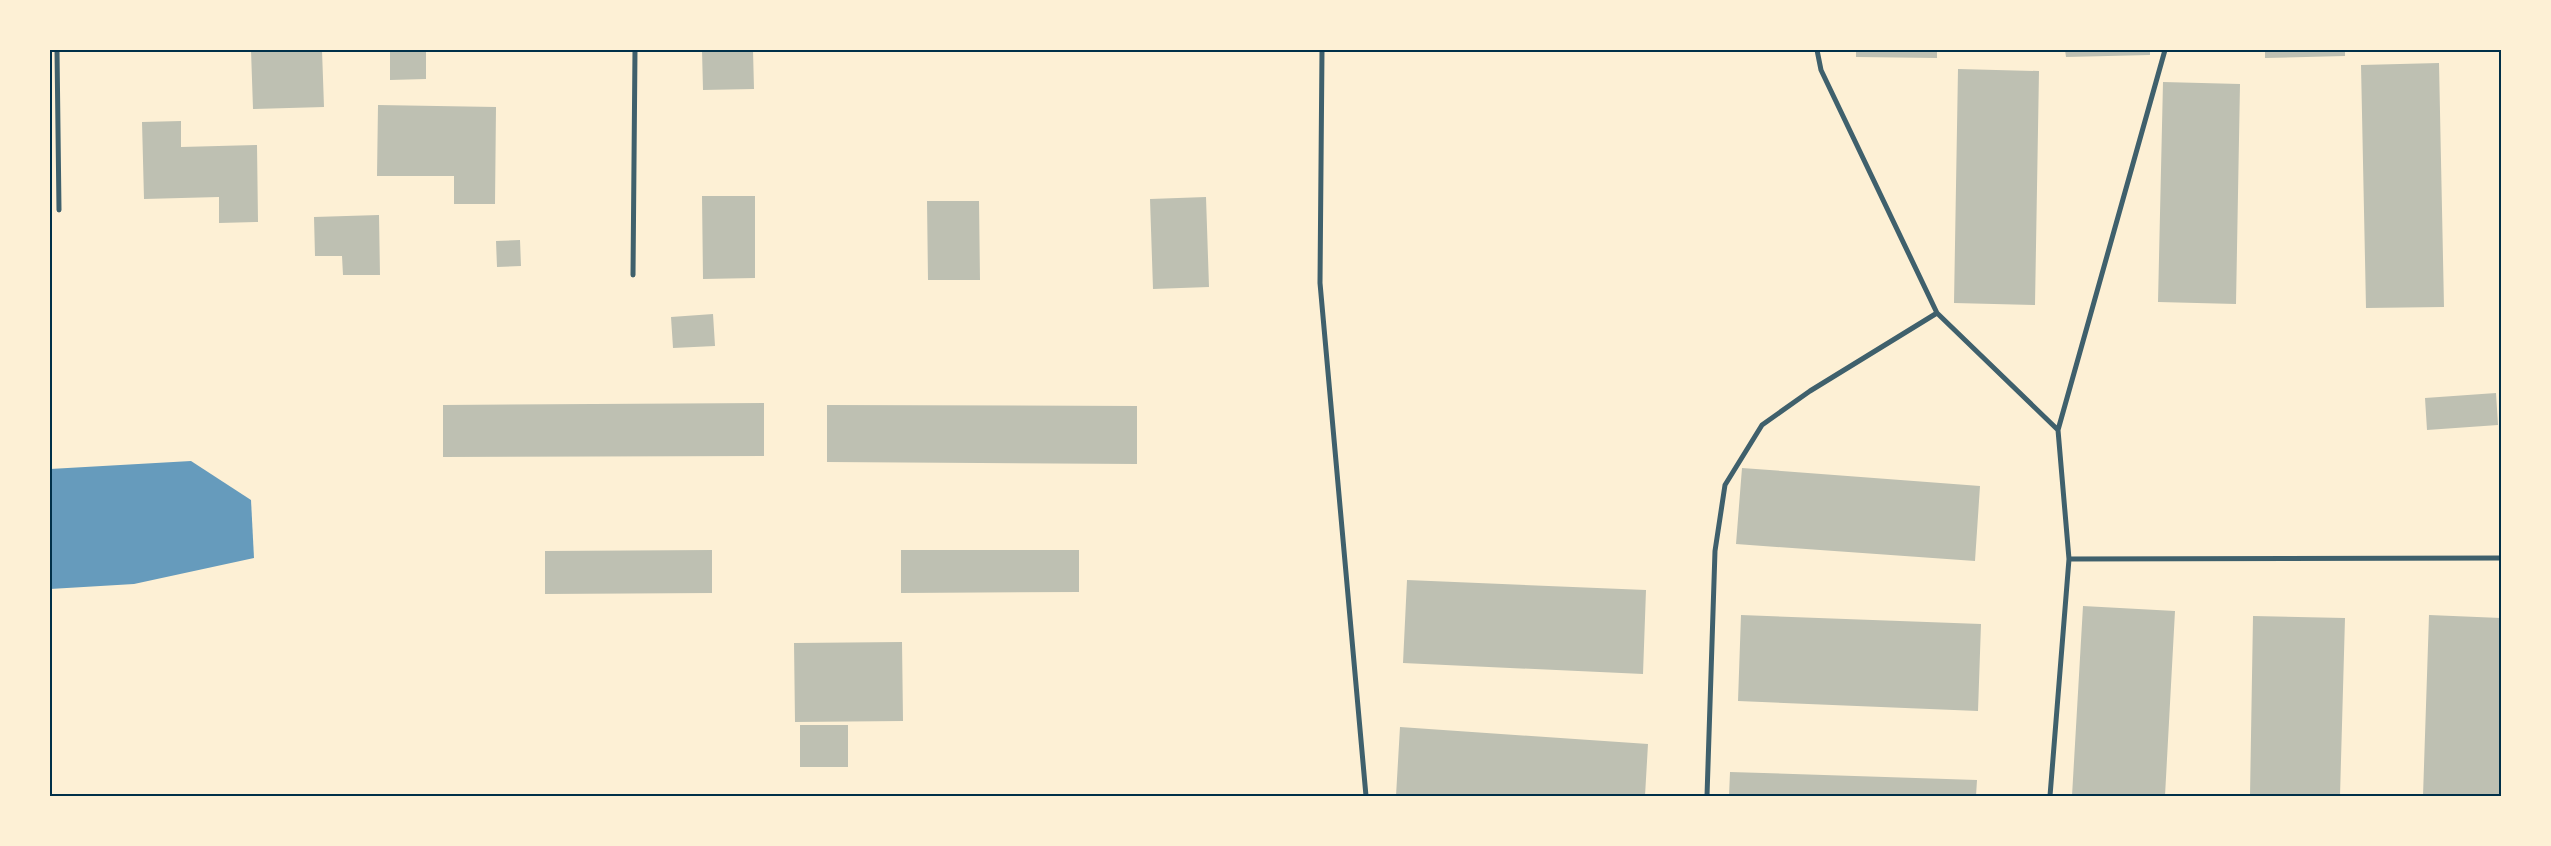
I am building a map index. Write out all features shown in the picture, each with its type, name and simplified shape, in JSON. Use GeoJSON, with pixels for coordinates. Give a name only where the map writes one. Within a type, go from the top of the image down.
{"type":"FeatureCollection","features":[{"type":"Feature","properties":{"kind":"street"},"geometry":{"type":"LineString","coordinates":[[57,50],[59,210]]}},
{"type":"Feature","properties":{"kind":"street"},"geometry":{"type":"LineString","coordinates":[[633,275],[635,50]]}},
{"type":"Feature","properties":{"kind":"street"},"geometry":{"type":"LineString","coordinates":[[1322,50],[1320,283],[1366,796]]}},
{"type":"Feature","properties":{"kind":"street"},"geometry":{"type":"LineString","coordinates":[[1817,50],[1821,70],[1937,313],[2058,430]]}},
{"type":"Feature","properties":{"kind":"street"},"geometry":{"type":"LineString","coordinates":[[2050,796],[2069,559],[2058,430],[2165,50]]}},
{"type":"Feature","properties":{"kind":"street"},"geometry":{"type":"LineString","coordinates":[[1707,796],[1714,551],[1724,485],[1762,425],[1810,391],[1937,313]]}},
{"type":"Feature","properties":{"kind":"street"},"geometry":{"type":"LineString","coordinates":[[2069,559],[2501,558]]}},
{"type":"Feature","properties":{"kind":"water"},"geometry":{"type":"Polygon","coordinates":[[[191,461],[251,500],[254,558],[134,584],[50,589],[50,469],[191,461]]]}},
{"type":"Feature","properties":{"kind":"building"},"geometry":{"type":"Polygon","coordinates":[[[251,50],[322,50],[324,107],[253,109],[251,50]]]}},
{"type":"Feature","properties":{"kind":"building"},"geometry":{"type":"Polygon","coordinates":[[[390,50],[426,50],[426,79],[390,80],[390,50]]]}},
{"type":"Feature","properties":{"kind":"building"},"geometry":{"type":"Polygon","coordinates":[[[702,50],[753,50],[754,89],[703,90],[702,50]]]}},
{"type":"Feature","properties":{"kind":"building"},"geometry":{"type":"Polygon","coordinates":[[[1856,50],[1937,50],[1937,58],[1856,57],[1856,50]]]}},
{"type":"Feature","properties":{"kind":"building"},"geometry":{"type":"Polygon","coordinates":[[[2065,50],[2150,50],[2150,55],[2066,57],[2065,50]]]}},
{"type":"Feature","properties":{"kind":"building"},"geometry":{"type":"Polygon","coordinates":[[[2265,50],[2345,50],[2345,56],[2265,58],[2265,50]]]}},
{"type":"Feature","properties":{"kind":"building"},"geometry":{"type":"Polygon","coordinates":[[[2439,63],[2444,307],[2366,308],[2361,65],[2439,63]]]}},
{"type":"Feature","properties":{"kind":"building"},"geometry":{"type":"Polygon","coordinates":[[[1958,69],[2039,71],[2035,305],[1954,303],[1958,69]]]}},
{"type":"Feature","properties":{"kind":"building"},"geometry":{"type":"Polygon","coordinates":[[[2163,82],[2240,84],[2236,304],[2158,302],[2163,82]]]}},
{"type":"Feature","properties":{"kind":"building"},"geometry":{"type":"Polygon","coordinates":[[[378,105],[496,107],[495,204],[454,204],[454,176],[377,176],[378,105]]]}},
{"type":"Feature","properties":{"kind":"building"},"geometry":{"type":"Polygon","coordinates":[[[181,121],[181,147],[257,145],[258,222],[219,223],[219,197],[144,199],[142,122],[181,121]]]}},
{"type":"Feature","properties":{"kind":"building"},"geometry":{"type":"Polygon","coordinates":[[[702,196],[755,196],[755,278],[703,279],[702,196]]]}},
{"type":"Feature","properties":{"kind":"building"},"geometry":{"type":"Polygon","coordinates":[[[1206,197],[1209,287],[1153,289],[1150,199],[1206,197]]]}},
{"type":"Feature","properties":{"kind":"building"},"geometry":{"type":"Polygon","coordinates":[[[927,201],[979,201],[980,280],[928,280],[927,201]]]}},
{"type":"Feature","properties":{"kind":"building"},"geometry":{"type":"Polygon","coordinates":[[[379,215],[380,275],[343,275],[342,256],[315,256],[314,217],[379,215]]]}},
{"type":"Feature","properties":{"kind":"building"},"geometry":{"type":"Polygon","coordinates":[[[520,240],[521,266],[497,267],[496,241],[520,240]]]}},
{"type":"Feature","properties":{"kind":"building"},"geometry":{"type":"Polygon","coordinates":[[[713,314],[715,346],[673,348],[671,317],[713,314]]]}},
{"type":"Feature","properties":{"kind":"building"},"geometry":{"type":"Polygon","coordinates":[[[2496,393],[2498,425],[2427,430],[2425,398],[2496,393]]]}},
{"type":"Feature","properties":{"kind":"building"},"geometry":{"type":"Polygon","coordinates":[[[764,403],[764,456],[443,457],[443,405],[764,403]]]}},
{"type":"Feature","properties":{"kind":"building"},"geometry":{"type":"Polygon","coordinates":[[[827,405],[1137,406],[1137,464],[827,462],[827,405]]]}},
{"type":"Feature","properties":{"kind":"building"},"geometry":{"type":"Polygon","coordinates":[[[1742,468],[1980,486],[1975,561],[1736,544],[1742,468]]]}},
{"type":"Feature","properties":{"kind":"building"},"geometry":{"type":"Polygon","coordinates":[[[712,550],[712,593],[545,594],[545,551],[712,550]]]}},
{"type":"Feature","properties":{"kind":"building"},"geometry":{"type":"Polygon","coordinates":[[[901,550],[1079,550],[1079,592],[901,593],[901,550]]]}},
{"type":"Feature","properties":{"kind":"building"},"geometry":{"type":"Polygon","coordinates":[[[1407,580],[1646,590],[1643,674],[1403,663],[1407,580]]]}},
{"type":"Feature","properties":{"kind":"building"},"geometry":{"type":"Polygon","coordinates":[[[2083,606],[2175,611],[2165,796],[2072,796],[2083,606]]]}},
{"type":"Feature","properties":{"kind":"building"},"geometry":{"type":"Polygon","coordinates":[[[1741,615],[1981,624],[1978,711],[1738,701],[1741,615]]]}},
{"type":"Feature","properties":{"kind":"building"},"geometry":{"type":"Polygon","coordinates":[[[2429,615],[2501,618],[2501,796],[2423,796],[2429,615]]]}},
{"type":"Feature","properties":{"kind":"building"},"geometry":{"type":"Polygon","coordinates":[[[2253,616],[2345,618],[2340,796],[2250,796],[2253,616]]]}},
{"type":"Feature","properties":{"kind":"building"},"geometry":{"type":"Polygon","coordinates":[[[902,642],[903,721],[795,722],[794,643],[902,642]]]}},
{"type":"Feature","properties":{"kind":"building"},"geometry":{"type":"Polygon","coordinates":[[[800,725],[848,725],[848,767],[800,767],[800,725]]]}},
{"type":"Feature","properties":{"kind":"building"},"geometry":{"type":"Polygon","coordinates":[[[1400,727],[1648,744],[1645,796],[1396,796],[1400,727]]]}},
{"type":"Feature","properties":{"kind":"building"},"geometry":{"type":"Polygon","coordinates":[[[1730,772],[1977,780],[1976,796],[1729,796],[1730,772]]]}}]}
